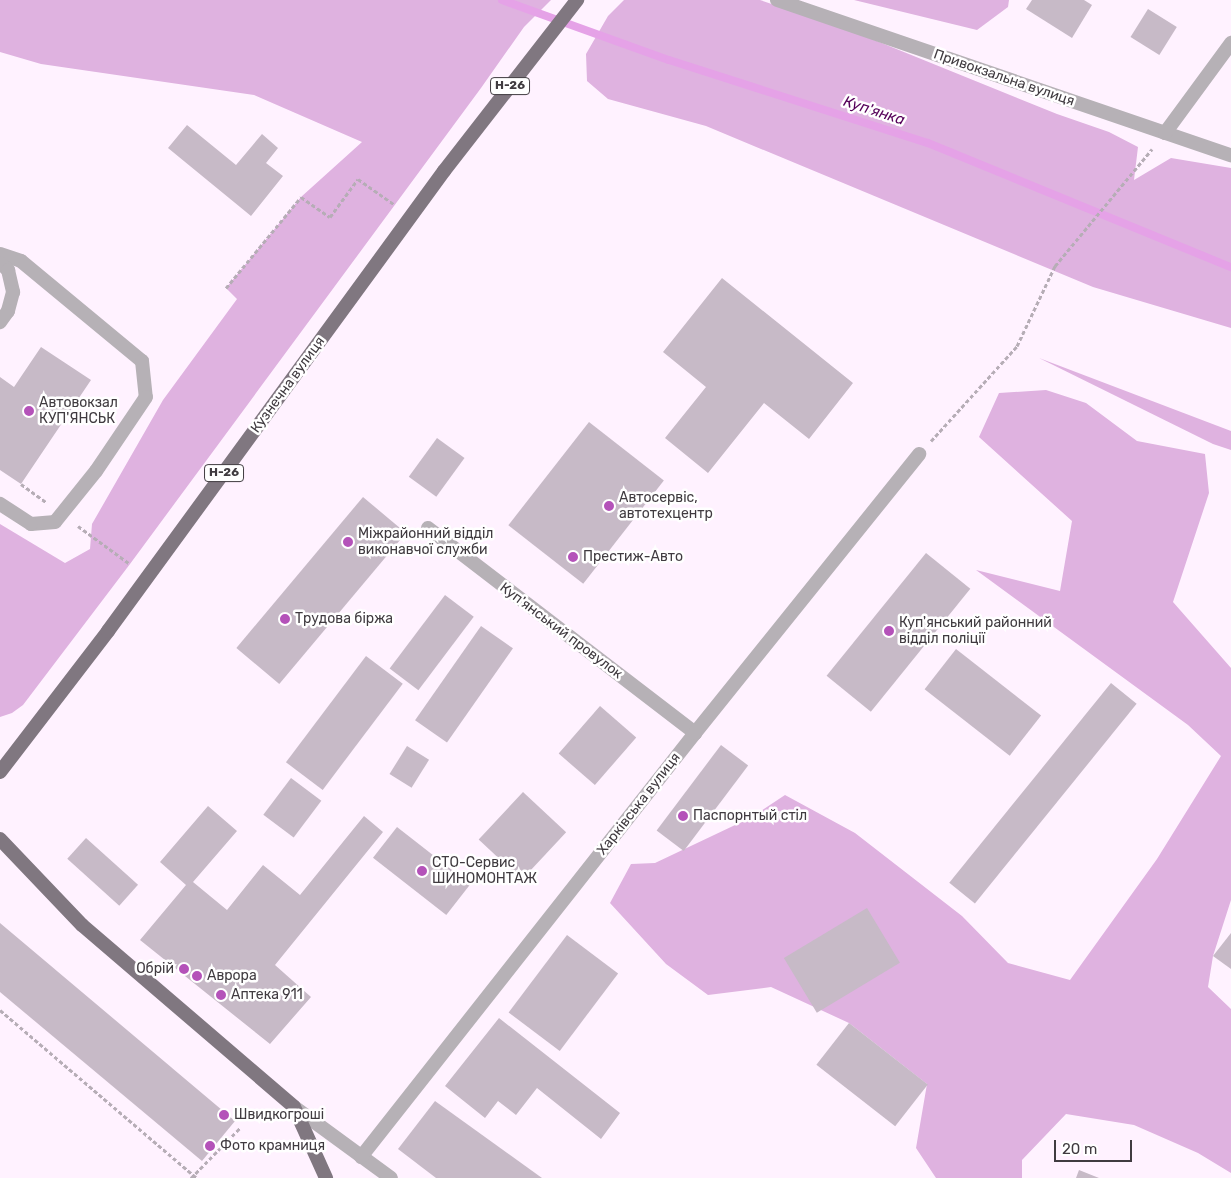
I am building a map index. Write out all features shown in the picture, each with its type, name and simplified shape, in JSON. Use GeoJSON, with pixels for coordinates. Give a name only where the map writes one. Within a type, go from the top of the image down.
{"type":"FeatureCollection","features":[{"type":"Feature","properties":{"kind":"main road","name":"Кузнечна вулиця"},"geometry":{"type":"LineString","coordinates":[[0,772],[108,631],[411,216],[576,0]]}},
{"type":"Feature","properties":{"kind":"main road"},"geometry":{"type":"LineString","coordinates":[[0,839],[82,925],[294,1107],[326,1178]]}},
{"type":"Feature","properties":{"kind":"street","name":"Привокзальна вулиця"},"geometry":{"type":"LineString","coordinates":[[777,0],[1231,155]]}},
{"type":"Feature","properties":{"kind":"street"},"geometry":{"type":"LineString","coordinates":[[1165,133],[1231,44]]}},
{"type":"Feature","properties":{"kind":"street"},"geometry":{"type":"LineString","coordinates":[[0,254],[21,260],[142,361],[146,397],[96,471],[55,522],[31,524],[0,504]]}},
{"type":"Feature","properties":{"kind":"street"},"geometry":{"type":"LineString","coordinates":[[0,262],[8,270],[13,292],[8,311],[0,322]]}},
{"type":"Feature","properties":{"kind":"street","name":"Харківська вулиця"},"geometry":{"type":"LineString","coordinates":[[361,1156],[695,733],[919,454]]}},
{"type":"Feature","properties":{"kind":"street","name":"Куп'янський провулок"},"geometry":{"type":"LineString","coordinates":[[428,528],[695,733]]}},
{"type":"Feature","properties":{"kind":"street"},"geometry":{"type":"LineString","coordinates":[[294,1107],[391,1178]]}},
{"type":"Feature","properties":{"kind":"path"},"geometry":{"type":"LineString","coordinates":[[919,454],[1017,346],[1055,266],[1165,133]]}},
{"type":"Feature","properties":{"kind":"path"},"geometry":{"type":"LineString","coordinates":[[226,288],[301,197],[330,217],[358,179],[411,216]]}},
{"type":"Feature","properties":{"kind":"path"},"geometry":{"type":"LineString","coordinates":[[0,1010],[194,1177],[241,1127]]}},
{"type":"Feature","properties":{"kind":"shaded area"},"geometry":{"type":"Polygon","coordinates":[[[0,0],[551,0],[524,27],[130,564],[23,705],[12,713],[0,717],[0,524],[65,563],[90,549],[92,524],[163,400],[237,299],[226,288],[301,197],[362,142],[254,95],[41,64],[0,52],[0,0]]]}},
{"type":"Feature","properties":{"kind":"shaded area"},"geometry":{"type":"Polygon","coordinates":[[[624,0],[760,0],[857,33],[1057,114],[1109,132],[1138,147],[1134,180],[1171,158],[1231,168],[1231,328],[1093,287],[706,126],[608,99],[587,81],[586,54],[608,16],[624,0]]]}},
{"type":"Feature","properties":{"kind":"shaded area"},"geometry":{"type":"Polygon","coordinates":[[[854,0],[1009,0],[1008,7],[977,30],[854,0]]]}},
{"type":"Feature","properties":{"kind":"shaded area"},"geometry":{"type":"Polygon","coordinates":[[[1039,358],[1231,431],[1231,450],[1213,444],[1039,358]]]}},
{"type":"Feature","properties":{"kind":"shaded area"},"geometry":{"type":"Polygon","coordinates":[[[1046,390],[1086,403],[1137,441],[1205,454],[1209,493],[1173,602],[1231,668],[1231,900],[1213,956],[1208,987],[1231,1009],[1231,1173],[1198,1153],[1134,1125],[1066,1114],[1022,1160],[1022,1178],[936,1178],[916,1148],[927,1084],[849,1023],[771,987],[708,995],[666,964],[610,903],[631,864],[655,863],[752,817],[785,795],[855,833],[962,916],[1008,963],[1070,980],[1157,859],[1221,756],[1188,725],[976,570],[1060,591],[1072,521],[979,437],[999,393],[1046,390]]]}},
{"type":"Feature","properties":{"kind":"building"},"geometry":{"type":"Polygon","coordinates":[[[1032,0],[1084,0],[1092,5],[1072,38],[1026,9],[1032,0]]]}},
{"type":"Feature","properties":{"kind":"building"},"geometry":{"type":"Polygon","coordinates":[[[1148,9],[1177,27],[1159,55],[1131,37],[1148,9]]]}},
{"type":"Feature","properties":{"kind":"building"},"geometry":{"type":"Polygon","coordinates":[[[187,125],[236,165],[262,134],[278,148],[266,163],[283,176],[251,216],[168,148],[187,125]]]}},
{"type":"Feature","properties":{"kind":"building"},"geometry":{"type":"Polygon","coordinates":[[[722,278],[853,383],[809,439],[764,403],[708,473],[665,438],[706,387],[663,352],[722,278]]]}},
{"type":"Feature","properties":{"kind":"building"},"geometry":{"type":"Polygon","coordinates":[[[41,347],[91,380],[21,484],[0,470],[0,377],[14,387],[41,347]]]}},
{"type":"Feature","properties":{"kind":"building"},"geometry":{"type":"Polygon","coordinates":[[[589,422],[664,480],[583,584],[508,525],[589,422]]]}},
{"type":"Feature","properties":{"kind":"building"},"geometry":{"type":"Polygon","coordinates":[[[437,438],[465,458],[436,497],[409,477],[437,438]]]}},
{"type":"Feature","properties":{"kind":"building"},"geometry":{"type":"Polygon","coordinates":[[[363,497],[406,533],[279,684],[236,648],[363,497]]]}},
{"type":"Feature","properties":{"kind":"building"},"geometry":{"type":"Polygon","coordinates":[[[926,553],[970,589],[871,712],[827,676],[926,553]]]}},
{"type":"Feature","properties":{"kind":"building"},"geometry":{"type":"Polygon","coordinates":[[[445,595],[474,617],[418,690],[390,668],[445,595]]]}},
{"type":"Feature","properties":{"kind":"building"},"geometry":{"type":"Polygon","coordinates":[[[481,626],[513,648],[447,743],[415,720],[481,626]]]}},
{"type":"Feature","properties":{"kind":"building"},"geometry":{"type":"Polygon","coordinates":[[[956,649],[1041,715],[1010,756],[925,689],[956,649]]]}},
{"type":"Feature","properties":{"kind":"building"},"geometry":{"type":"Polygon","coordinates":[[[366,656],[403,684],[323,790],[286,762],[366,656]]]}},
{"type":"Feature","properties":{"kind":"building"},"geometry":{"type":"Polygon","coordinates":[[[1111,683],[1137,704],[975,903],[949,883],[1111,683]]]}},
{"type":"Feature","properties":{"kind":"building"},"geometry":{"type":"Polygon","coordinates":[[[600,706],[636,737],[595,785],[559,754],[600,706]]]}},
{"type":"Feature","properties":{"kind":"building"},"geometry":{"type":"Polygon","coordinates":[[[721,745],[748,765],[684,851],[657,830],[721,745]]]}},
{"type":"Feature","properties":{"kind":"building"},"geometry":{"type":"Polygon","coordinates":[[[407,746],[429,760],[412,788],[390,774],[407,746]]]}},
{"type":"Feature","properties":{"kind":"building"},"geometry":{"type":"Polygon","coordinates":[[[291,778],[321,801],[294,838],[263,815],[291,778]]]}},
{"type":"Feature","properties":{"kind":"building"},"geometry":{"type":"Polygon","coordinates":[[[523,792],[566,832],[522,880],[479,840],[523,792]]]}},
{"type":"Feature","properties":{"kind":"building"},"geometry":{"type":"Polygon","coordinates":[[[208,806],[237,831],[193,882],[227,910],[263,865],[300,895],[364,816],[383,832],[275,965],[311,997],[270,1044],[140,940],[186,885],[160,862],[208,806]]]}},
{"type":"Feature","properties":{"kind":"building","name":"СТО-Сервис ШИНОМОНТАЖ"},"geometry":{"type":"Polygon","coordinates":[[[397,827],[470,884],[446,915],[373,858],[397,827]]]}},
{"type":"Feature","properties":{"kind":"building"},"geometry":{"type":"Polygon","coordinates":[[[86,838],[138,885],[119,906],[67,859],[86,838]]]}},
{"type":"Feature","properties":{"kind":"building"},"geometry":{"type":"Polygon","coordinates":[[[867,908],[900,963],[817,1013],[784,958],[867,908]]]}},
{"type":"Feature","properties":{"kind":"building"},"geometry":{"type":"Polygon","coordinates":[[[0,923],[235,1121],[202,1161],[0,992],[0,923]]]}},
{"type":"Feature","properties":{"kind":"building"},"geometry":{"type":"Polygon","coordinates":[[[1231,933],[1231,969],[1213,956],[1231,933]]]}},
{"type":"Feature","properties":{"kind":"building"},"geometry":{"type":"Polygon","coordinates":[[[567,935],[618,974],[560,1051],[509,1012],[567,935]]]}},
{"type":"Feature","properties":{"kind":"building"},"geometry":{"type":"Polygon","coordinates":[[[499,1018],[620,1113],[601,1139],[537,1088],[516,1115],[498,1101],[485,1118],[445,1086],[499,1018]]]}},
{"type":"Feature","properties":{"kind":"building"},"geometry":{"type":"Polygon","coordinates":[[[849,1023],[928,1085],[895,1126],[816,1065],[849,1023]]]}},
{"type":"Feature","properties":{"kind":"building"},"geometry":{"type":"Polygon","coordinates":[[[435,1101],[542,1178],[436,1178],[398,1149],[435,1101]]]}},
{"type":"Feature","properties":{"kind":"building"},"geometry":{"type":"Polygon","coordinates":[[[1079,1170],[1099,1178],[1076,1178],[1079,1170]]]}},
{"type":"Feature","properties":{"kind":"waterway","name":"Куп'янка"},"geometry":{"type":"LineString","coordinates":[[502,0],[669,60],[928,143],[1231,267]]}},
{"type":"Feature","properties":{"kind":"place","name":"Автовокзал КУП'ЯНСЬК"},"geometry":{"type":"Point","coordinates":[29,411]}},
{"type":"Feature","properties":{"kind":"place","name":"Автосервіс, автотехцентр"},"geometry":{"type":"Point","coordinates":[609,506]}},
{"type":"Feature","properties":{"kind":"place","name":"Міжрайонний відділ виконавчої служби"},"geometry":{"type":"Point","coordinates":[348,542]}},
{"type":"Feature","properties":{"kind":"place","name":"Престиж-Авто"},"geometry":{"type":"Point","coordinates":[573,557]}},
{"type":"Feature","properties":{"kind":"place","name":"Трудова біржа"},"geometry":{"type":"Point","coordinates":[285,619]}},
{"type":"Feature","properties":{"kind":"place","name":"Куп'янський районний відділ поліції"},"geometry":{"type":"Point","coordinates":[889,631]}},
{"type":"Feature","properties":{"kind":"place","name":"Паспорнтый стіл"},"geometry":{"type":"Point","coordinates":[683,816]}},
{"type":"Feature","properties":{"kind":"place","name":"СТО-Сервис ШИНОМОНТАЖ"},"geometry":{"type":"Point","coordinates":[422,871]}},
{"type":"Feature","properties":{"kind":"place","name":"Обрій"},"geometry":{"type":"Point","coordinates":[184,969]}},
{"type":"Feature","properties":{"kind":"place","name":"Аврора"},"geometry":{"type":"Point","coordinates":[197,976]}},
{"type":"Feature","properties":{"kind":"place","name":"Аптека 911"},"geometry":{"type":"Point","coordinates":[221,995]}},
{"type":"Feature","properties":{"kind":"place","name":"Швидкогроші"},"geometry":{"type":"Point","coordinates":[224,1115]}},
{"type":"Feature","properties":{"kind":"place","name":"Фото крамниця"},"geometry":{"type":"Point","coordinates":[210,1146]}}]}
